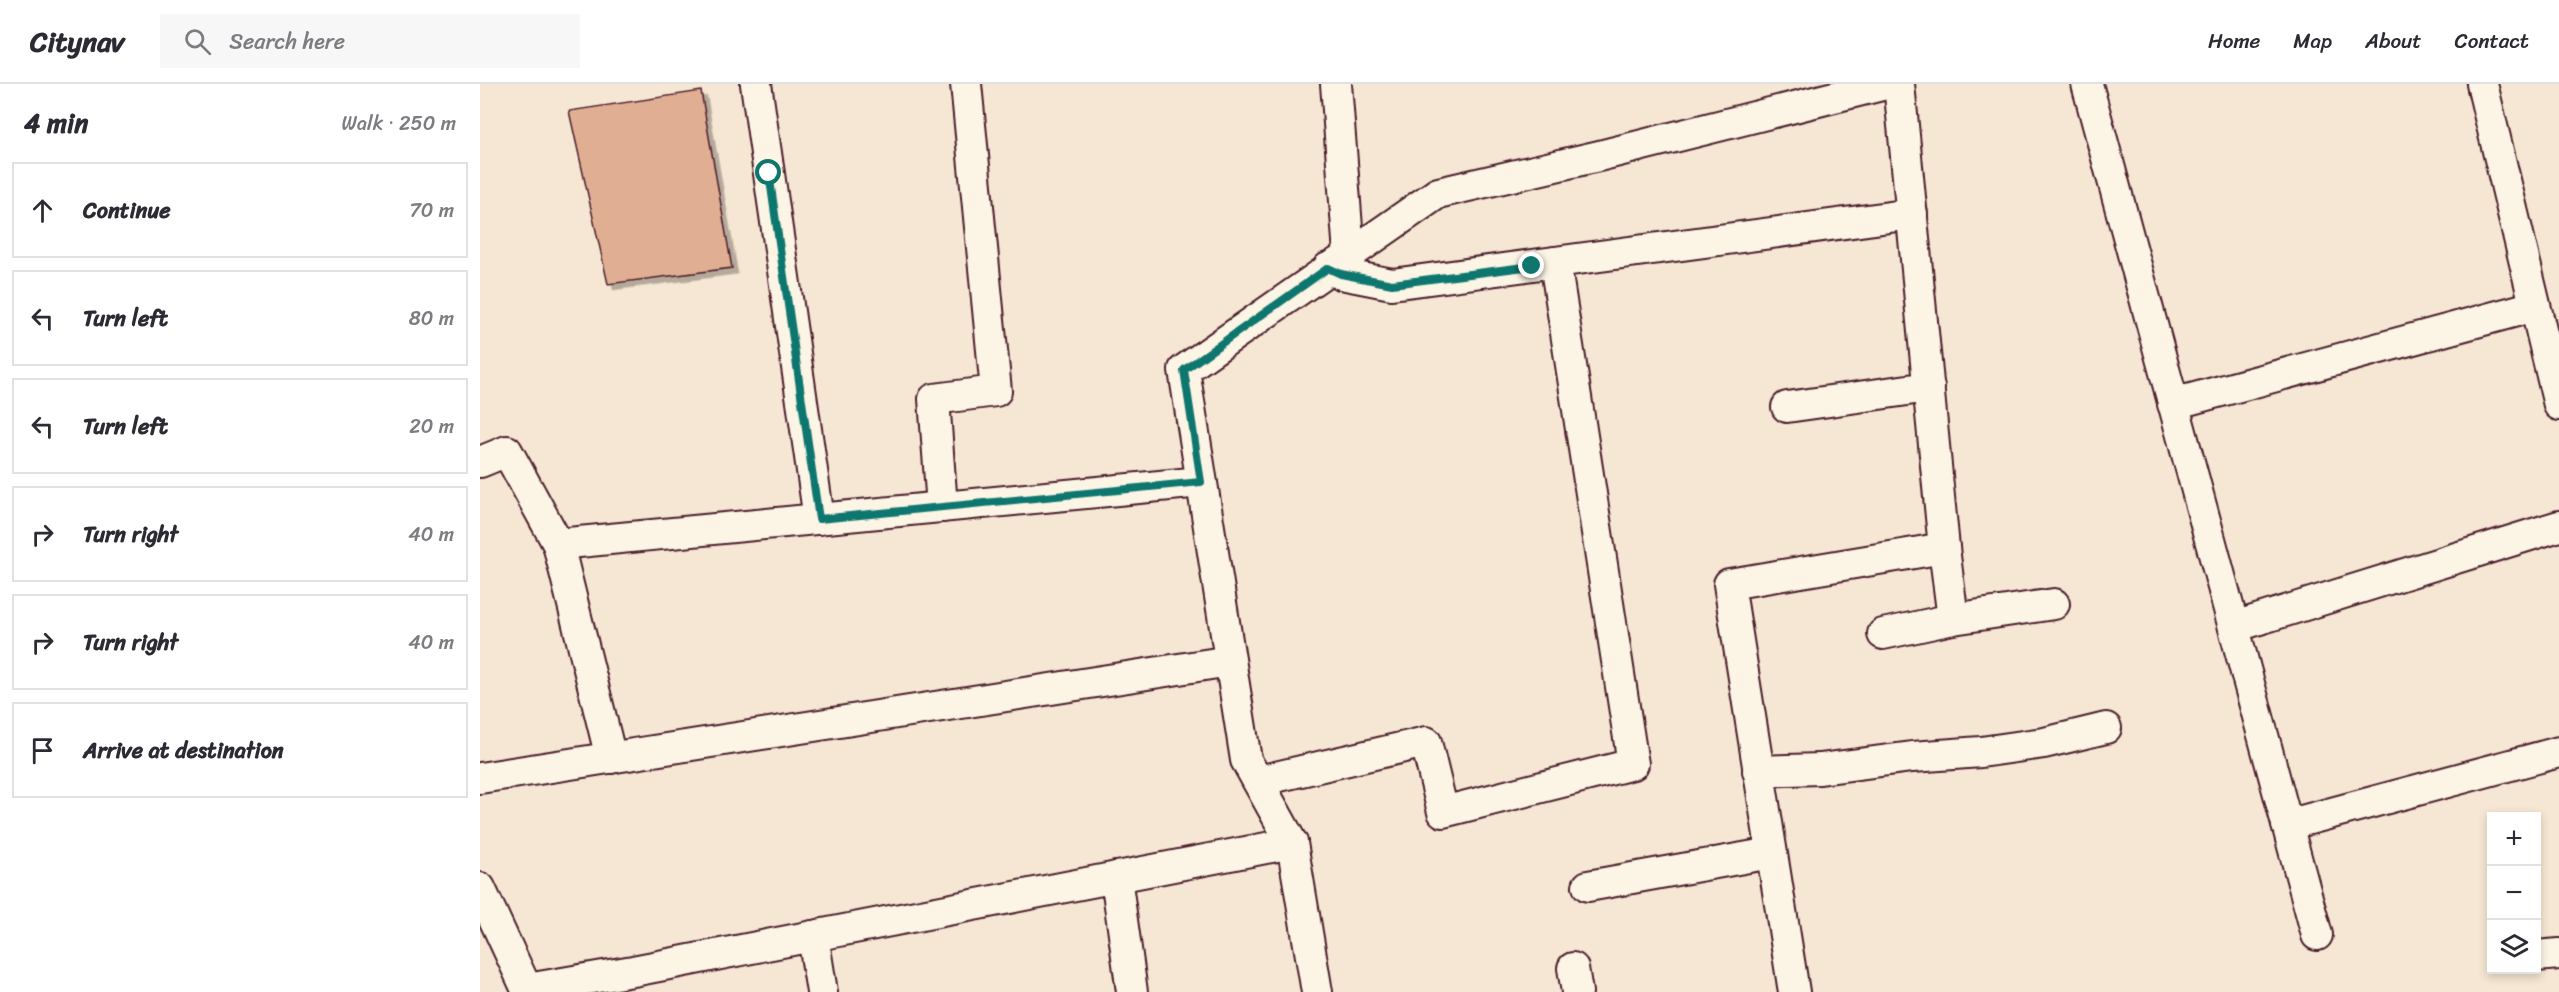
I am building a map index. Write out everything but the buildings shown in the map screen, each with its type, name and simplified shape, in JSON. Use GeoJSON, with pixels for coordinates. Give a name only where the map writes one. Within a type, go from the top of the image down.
{"type":"FeatureCollection","features":[{"type":"Feature","properties":{"kind":"street"},"geometry":{"type":"LineString","coordinates":[[756,84],[819,519]]}},
{"type":"Feature","properties":{"kind":"street"},"geometry":{"type":"LineString","coordinates":[[942,507],[934,399],[996,391],[966,84]]}},
{"type":"Feature","properties":{"kind":"street"},"geometry":{"type":"LineString","coordinates":[[1336,84],[1338,261],[1341,274],[1392,284],[1912,214]]}},
{"type":"Feature","properties":{"kind":"street"},"geometry":{"type":"LineString","coordinates":[[1317,992],[1292,843],[1246,760],[1184,370],[1438,193],[1599,156],[1886,84]]}},
{"type":"Feature","properties":{"kind":"street"},"geometry":{"type":"LineString","coordinates":[[1899,84],[1944,548],[1953,619]]}},
{"type":"Feature","properties":{"kind":"street"},"geometry":{"type":"LineString","coordinates":[[2086,84],[2318,935]]}},
{"type":"Feature","properties":{"kind":"street"},"geometry":{"type":"LineString","coordinates":[[2481,84],[2559,405]]}},
{"type":"Feature","properties":{"kind":"street"},"geometry":{"type":"LineString","coordinates":[[1258,781],[1426,742],[1443,812],[1632,764],[1555,262]]}},
{"type":"Feature","properties":{"kind":"street"},"geometry":{"type":"LineString","coordinates":[[2173,404],[2535,306]]}},
{"type":"Feature","properties":{"kind":"street"},"geometry":{"type":"LineString","coordinates":[[1787,407],[1929,387]]}},
{"type":"Feature","properties":{"kind":"street"},"geometry":{"type":"LineString","coordinates":[[480,462],[507,451],[558,544],[611,758]]}},
{"type":"Feature","properties":{"kind":"street"},"geometry":{"type":"LineString","coordinates":[[558,544],[1201,482]]}},
{"type":"Feature","properties":{"kind":"street"},"geometry":{"type":"LineString","coordinates":[[2234,627],[2559,526]]}},
{"type":"Feature","properties":{"kind":"street"},"geometry":{"type":"LineString","coordinates":[[1794,992],[1729,584],[1944,548]]}},
{"type":"Feature","properties":{"kind":"street"},"geometry":{"type":"LineString","coordinates":[[1883,634],[1953,619],[2054,604]]}},
{"type":"Feature","properties":{"kind":"street"},"geometry":{"type":"LineString","coordinates":[[480,778],[1230,661]]}},
{"type":"Feature","properties":{"kind":"street"},"geometry":{"type":"LineString","coordinates":[[1758,771],[1820,769],[1912,757],[1981,752],[2044,743],[2106,729]]}},
{"type":"Feature","properties":{"kind":"street"},"geometry":{"type":"LineString","coordinates":[[2287,825],[2559,752]]}},
{"type":"Feature","properties":{"kind":"street"},"geometry":{"type":"LineString","coordinates":[[480,888],[528,990],[1292,843]]}},
{"type":"Feature","properties":{"kind":"street"},"geometry":{"type":"LineString","coordinates":[[1588,886],[1772,853]]}},
{"type":"Feature","properties":{"kind":"street"},"geometry":{"type":"LineString","coordinates":[[1116,877],[1132,992]]}},
{"type":"Feature","properties":{"kind":"street"},"geometry":{"type":"LineString","coordinates":[[813,936],[822,992]]}},
{"type":"Feature","properties":{"kind":"street"},"geometry":{"type":"LineString","coordinates":[[2541,956],[2559,954]]}},
{"type":"Feature","properties":{"kind":"route"},"geometry":{"type":"LineString","coordinates":[[769,173],[819,519],[1201,482],[1184,370],[1328,268],[1341,274],[1392,284],[1532,266]]}}]}
